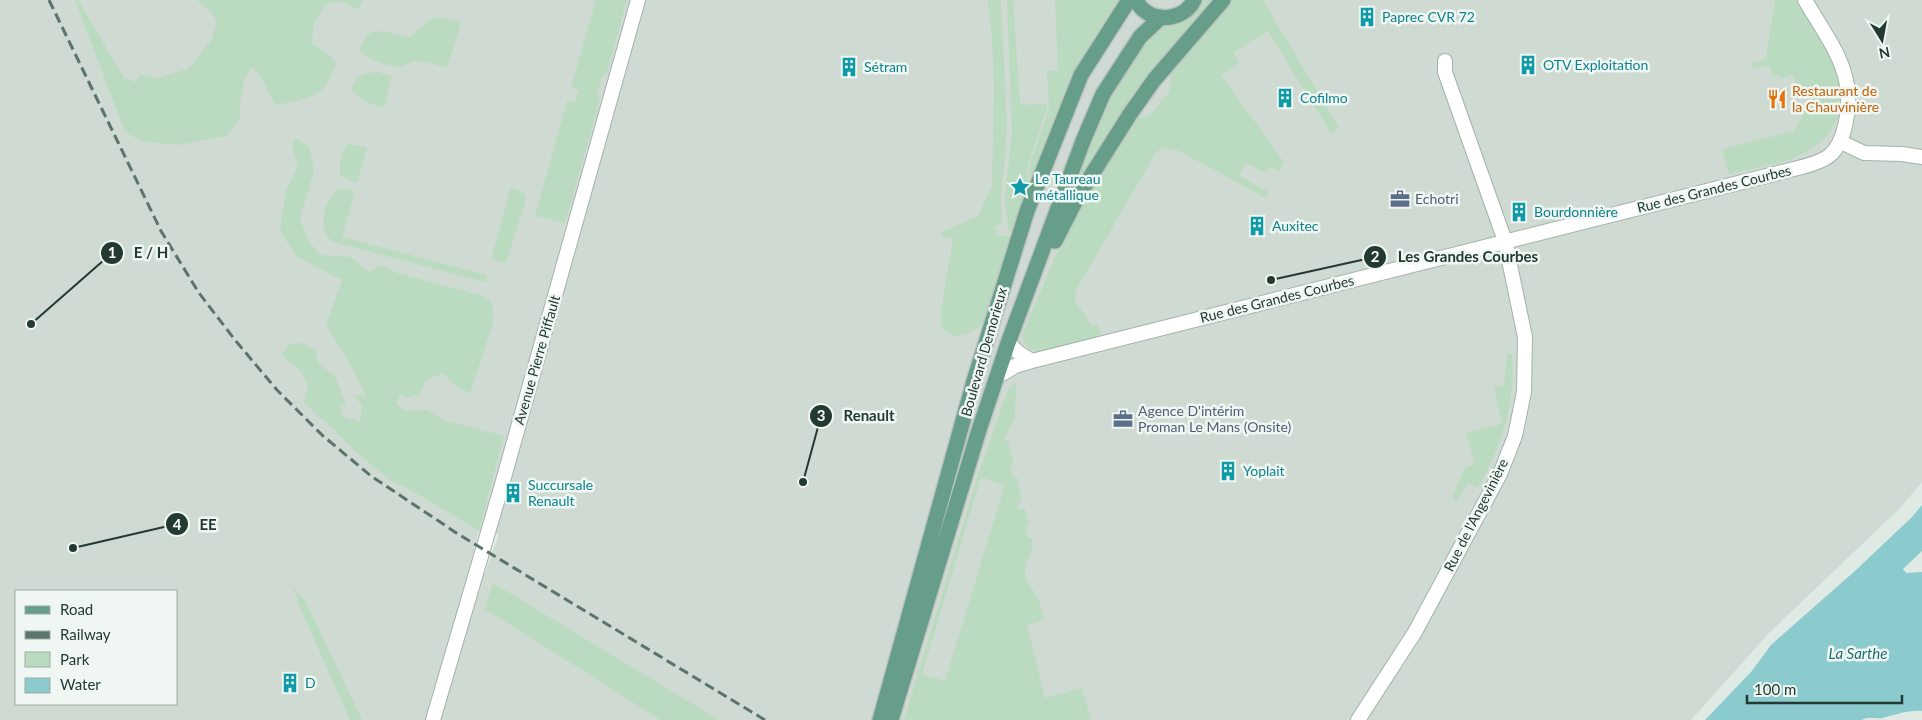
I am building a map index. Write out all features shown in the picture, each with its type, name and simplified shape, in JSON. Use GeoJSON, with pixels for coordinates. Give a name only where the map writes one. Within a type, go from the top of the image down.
{"type":"FeatureCollection","features":[{"type":"Feature","properties":{"kind":"main road","name":"Boulevard Demorieux"},"geometry":{"type":"LineString","coordinates":[[880,720],[976,372],[1027,211],[1081,75],[1129,0]]}},
{"type":"Feature","properties":{"kind":"main road"},"geometry":{"type":"LineString","coordinates":[[1136,0],[1143,10],[1161,18],[1180,14],[1192,5],[1194,0]]}},
{"type":"Feature","properties":{"kind":"main road"},"geometry":{"type":"LineString","coordinates":[[979,430],[1004,373],[1010,345],[1060,229],[1077,198],[1130,114],[1154,80],[1223,0]]}},
{"type":"Feature","properties":{"kind":"main road","name":"Boulevard Demorieux"},"geometry":{"type":"LineString","coordinates":[[891,720],[979,430],[1083,141],[1103,94],[1140,36],[1161,18]]}},
{"type":"Feature","properties":{"kind":"street","name":"Avenue Pierre Piffault"},"geometry":{"type":"LineString","coordinates":[[433,720],[502,488],[638,0]]}},
{"type":"Feature","properties":{"kind":"street"},"geometry":{"type":"LineString","coordinates":[[1805,0],[1839,58],[1848,82],[1849,110],[1841,142],[1864,153],[1902,154],[1922,157]]}},
{"type":"Feature","properties":{"kind":"street","name":"Rue de l'Angevinière"},"geometry":{"type":"LineString","coordinates":[[1358,720],[1415,632],[1500,474],[1515,436],[1524,392],[1525,338],[1505,241],[1445,72],[1445,61]]}},
{"type":"Feature","properties":{"kind":"street","name":"Rue des Grandes Courbes"},"geometry":{"type":"LineString","coordinates":[[1004,373],[1015,366],[1032,361],[1811,165],[1829,156],[1841,142]]}},
{"type":"Feature","properties":{"kind":"street"},"geometry":{"type":"LineString","coordinates":[[1010,345],[1032,361]]}},
{"type":"Feature","properties":{"kind":"shaded area"},"geometry":{"type":"Polygon","coordinates":[[[0,0],[1922,0],[1922,482],[1900,508],[1769,633],[1691,720],[0,720],[0,0]],[[479,531],[472,558],[485,573],[499,534],[479,531]]]}},
{"type":"Feature","properties":{"kind":"green space"},"geometry":{"type":"Polygon","coordinates":[[[75,0],[78,0],[124,78],[136,82],[141,74],[158,78],[188,69],[212,39],[217,21],[209,10],[197,0],[363,0],[359,9],[338,1],[324,5],[313,26],[312,44],[326,52],[336,63],[326,84],[320,91],[297,101],[275,105],[263,81],[252,66],[244,81],[240,103],[240,118],[226,136],[178,145],[141,141],[125,132],[75,0]]]}},
{"type":"Feature","properties":{"kind":"green space"},"geometry":{"type":"Polygon","coordinates":[[[596,0],[627,0],[606,75],[602,77],[597,95],[600,100],[565,223],[535,216],[567,101],[575,102],[579,90],[571,88],[596,0]]]}},
{"type":"Feature","properties":{"kind":"green space"},"geometry":{"type":"Polygon","coordinates":[[[988,0],[1001,0],[1007,129],[1001,201],[1002,224],[995,226],[997,235],[1019,237],[996,309],[977,328],[965,335],[956,336],[949,334],[942,327],[941,312],[953,239],[941,237],[942,232],[978,216],[992,186],[994,87],[988,0]]]}},
{"type":"Feature","properties":{"kind":"green space"},"geometry":{"type":"Polygon","coordinates":[[[1007,0],[1013,0],[1020,105],[1047,104],[1026,171],[1030,183],[1017,234],[1008,230],[1005,200],[1012,129],[1007,0]]]}},
{"type":"Feature","properties":{"kind":"green space"},"geometry":{"type":"Polygon","coordinates":[[[1055,0],[1129,0],[1081,75],[1034,182],[1029,177],[1028,169],[1049,109],[1047,71],[1058,70],[1055,0]]]}},
{"type":"Feature","properties":{"kind":"green space"},"geometry":{"type":"Polygon","coordinates":[[[1194,0],[1223,0],[1154,80],[1060,229],[1083,141],[1140,37],[1194,0]]]}},
{"type":"Feature","properties":{"kind":"green space"},"geometry":{"type":"Polygon","coordinates":[[[1233,0],[1263,0],[1339,128],[1331,133],[1268,31],[1233,53],[1239,63],[1221,75],[1284,162],[1279,171],[1270,167],[1266,173],[1246,163],[1239,176],[1269,192],[1266,198],[1179,151],[1163,148],[1156,152],[1075,292],[1075,301],[1093,327],[1098,324],[1101,335],[1096,338],[1040,351],[1030,349],[1024,342],[1022,335],[1071,220],[1132,120],[1150,115],[1169,92],[1172,70],[1233,0]]]}},
{"type":"Feature","properties":{"kind":"green space"},"geometry":{"type":"Polygon","coordinates":[[[1775,0],[1797,0],[1816,31],[1838,72],[1843,92],[1840,113],[1830,131],[1806,152],[1778,163],[1729,174],[1722,149],[1794,131],[1810,101],[1807,91],[1796,85],[1793,75],[1780,79],[1779,75],[1773,77],[1769,65],[1753,69],[1752,63],[1766,59],[1775,0]]]}},
{"type":"Feature","properties":{"kind":"green space"},"geometry":{"type":"Polygon","coordinates":[[[439,17],[461,22],[447,68],[416,61],[398,67],[392,66],[373,59],[360,50],[368,35],[373,32],[386,32],[409,38],[429,20],[439,17]]]}},
{"type":"Feature","properties":{"kind":"green space"},"geometry":{"type":"Polygon","coordinates":[[[377,72],[392,76],[384,108],[366,102],[352,89],[358,78],[368,73],[377,72]]]}},
{"type":"Feature","properties":{"kind":"green space"},"geometry":{"type":"Polygon","coordinates":[[[297,139],[310,148],[314,171],[300,219],[309,241],[320,255],[351,257],[369,272],[381,265],[397,273],[483,296],[493,307],[493,323],[470,393],[460,389],[443,373],[426,380],[420,394],[407,398],[400,395],[396,404],[406,411],[427,410],[443,420],[504,436],[479,531],[416,493],[390,480],[363,458],[304,402],[308,387],[302,372],[282,355],[288,345],[300,342],[315,351],[319,364],[335,376],[346,405],[340,406],[342,416],[360,422],[362,406],[353,394],[366,396],[351,366],[326,325],[342,280],[297,257],[280,231],[286,190],[298,167],[292,145],[297,139]]]}},
{"type":"Feature","properties":{"kind":"green space"},"geometry":{"type":"Polygon","coordinates":[[[350,144],[367,148],[357,183],[341,176],[340,172],[343,153],[346,145],[350,144]]]}},
{"type":"Feature","properties":{"kind":"green space"},"geometry":{"type":"Polygon","coordinates":[[[511,187],[524,193],[526,199],[506,263],[491,259],[511,187]]]}},
{"type":"Feature","properties":{"kind":"green space"},"geometry":{"type":"Polygon","coordinates":[[[339,189],[355,191],[342,237],[487,275],[485,282],[333,242],[325,230],[324,215],[329,200],[339,189]]]}},
{"type":"Feature","properties":{"kind":"green space"},"geometry":{"type":"Polygon","coordinates":[[[1512,354],[1513,372],[1509,407],[1494,457],[1478,488],[1469,483],[1455,502],[1453,495],[1465,468],[1475,464],[1466,433],[1502,424],[1494,387],[1504,385],[1507,355],[1512,354]]]}},
{"type":"Feature","properties":{"kind":"green space"},"geometry":{"type":"Polygon","coordinates":[[[1016,383],[1015,418],[1002,443],[1005,440],[1008,441],[1014,465],[1010,466],[1013,478],[1017,477],[1022,500],[1015,509],[1025,509],[1029,525],[1025,526],[1028,538],[1032,538],[1033,543],[1025,567],[1025,576],[1038,600],[1044,620],[1027,625],[1045,698],[1082,688],[1091,720],[904,720],[977,478],[1008,389],[1016,383]],[[981,477],[922,674],[945,681],[1005,485],[981,477]]]}},
{"type":"Feature","properties":{"kind":"green space"},"geometry":{"type":"Polygon","coordinates":[[[493,583],[719,720],[661,720],[485,609],[493,583]]]}},
{"type":"Feature","properties":{"kind":"green space"},"geometry":{"type":"Polygon","coordinates":[[[293,587],[306,602],[362,720],[350,720],[299,605],[293,587]]]}},
{"type":"Feature","properties":{"kind":"water","name":"La Sarthe"},"geometry":{"type":"Polygon","coordinates":[[[1922,505],[1922,551],[1903,569],[1906,573],[1922,572],[1922,711],[1862,720],[1705,720],[1751,672],[1771,645],[1856,570],[1911,518],[1922,505]]]}},
{"type":"Feature","properties":{"kind":"railway"},"geometry":{"type":"LineString","coordinates":[[49,0],[161,231],[199,293],[277,390],[322,435],[371,476],[458,534],[765,720]]}},
{"type":"Feature","properties":{"kind":"place","name":"Paprec CVR 72"},"geometry":{"type":"Point","coordinates":[1367,17]}},
{"type":"Feature","properties":{"kind":"place","name":"OTV Exploitation"},"geometry":{"type":"Point","coordinates":[1528,65]}},
{"type":"Feature","properties":{"kind":"place","name":"Sétram"},"geometry":{"type":"Point","coordinates":[849,67]}},
{"type":"Feature","properties":{"kind":"place","name":"Cofilmo"},"geometry":{"type":"Point","coordinates":[1285,98]}},
{"type":"Feature","properties":{"kind":"place","name":"Restaurant de la Chauvinière"},"geometry":{"type":"Point","coordinates":[1777,99]}},
{"type":"Feature","properties":{"kind":"place","name":"Le Taureau métallique"},"geometry":{"type":"Point","coordinates":[1020,187]}},
{"type":"Feature","properties":{"kind":"place","name":"Echotri"},"geometry":{"type":"Point","coordinates":[1400,199]}},
{"type":"Feature","properties":{"kind":"place","name":"Bourdonnière"},"geometry":{"type":"Point","coordinates":[1519,212]}},
{"type":"Feature","properties":{"kind":"place","name":"Auxitec"},"geometry":{"type":"Point","coordinates":[1257,226]}},
{"type":"Feature","properties":{"kind":"place","name":"Les Grandes Courbes"},"geometry":{"type":"Point","coordinates":[1271,280]}},
{"type":"Feature","properties":{"kind":"place","name":"E / H"},"geometry":{"type":"Point","coordinates":[31,324]}},
{"type":"Feature","properties":{"kind":"place","name":"Agence D'intérim Proman Le Mans (Onsite)"},"geometry":{"type":"Point","coordinates":[1123,419]}},
{"type":"Feature","properties":{"kind":"place","name":"Yoplait"},"geometry":{"type":"Point","coordinates":[1228,471]}},
{"type":"Feature","properties":{"kind":"place","name":"Renault"},"geometry":{"type":"Point","coordinates":[803,482]}},
{"type":"Feature","properties":{"kind":"place","name":"Succursale Renault"},"geometry":{"type":"Point","coordinates":[513,493]}},
{"type":"Feature","properties":{"kind":"place","name":"EE"},"geometry":{"type":"Point","coordinates":[73,548]}},
{"type":"Feature","properties":{"kind":"place","name":"D"},"geometry":{"type":"Point","coordinates":[290,683]}}]}
